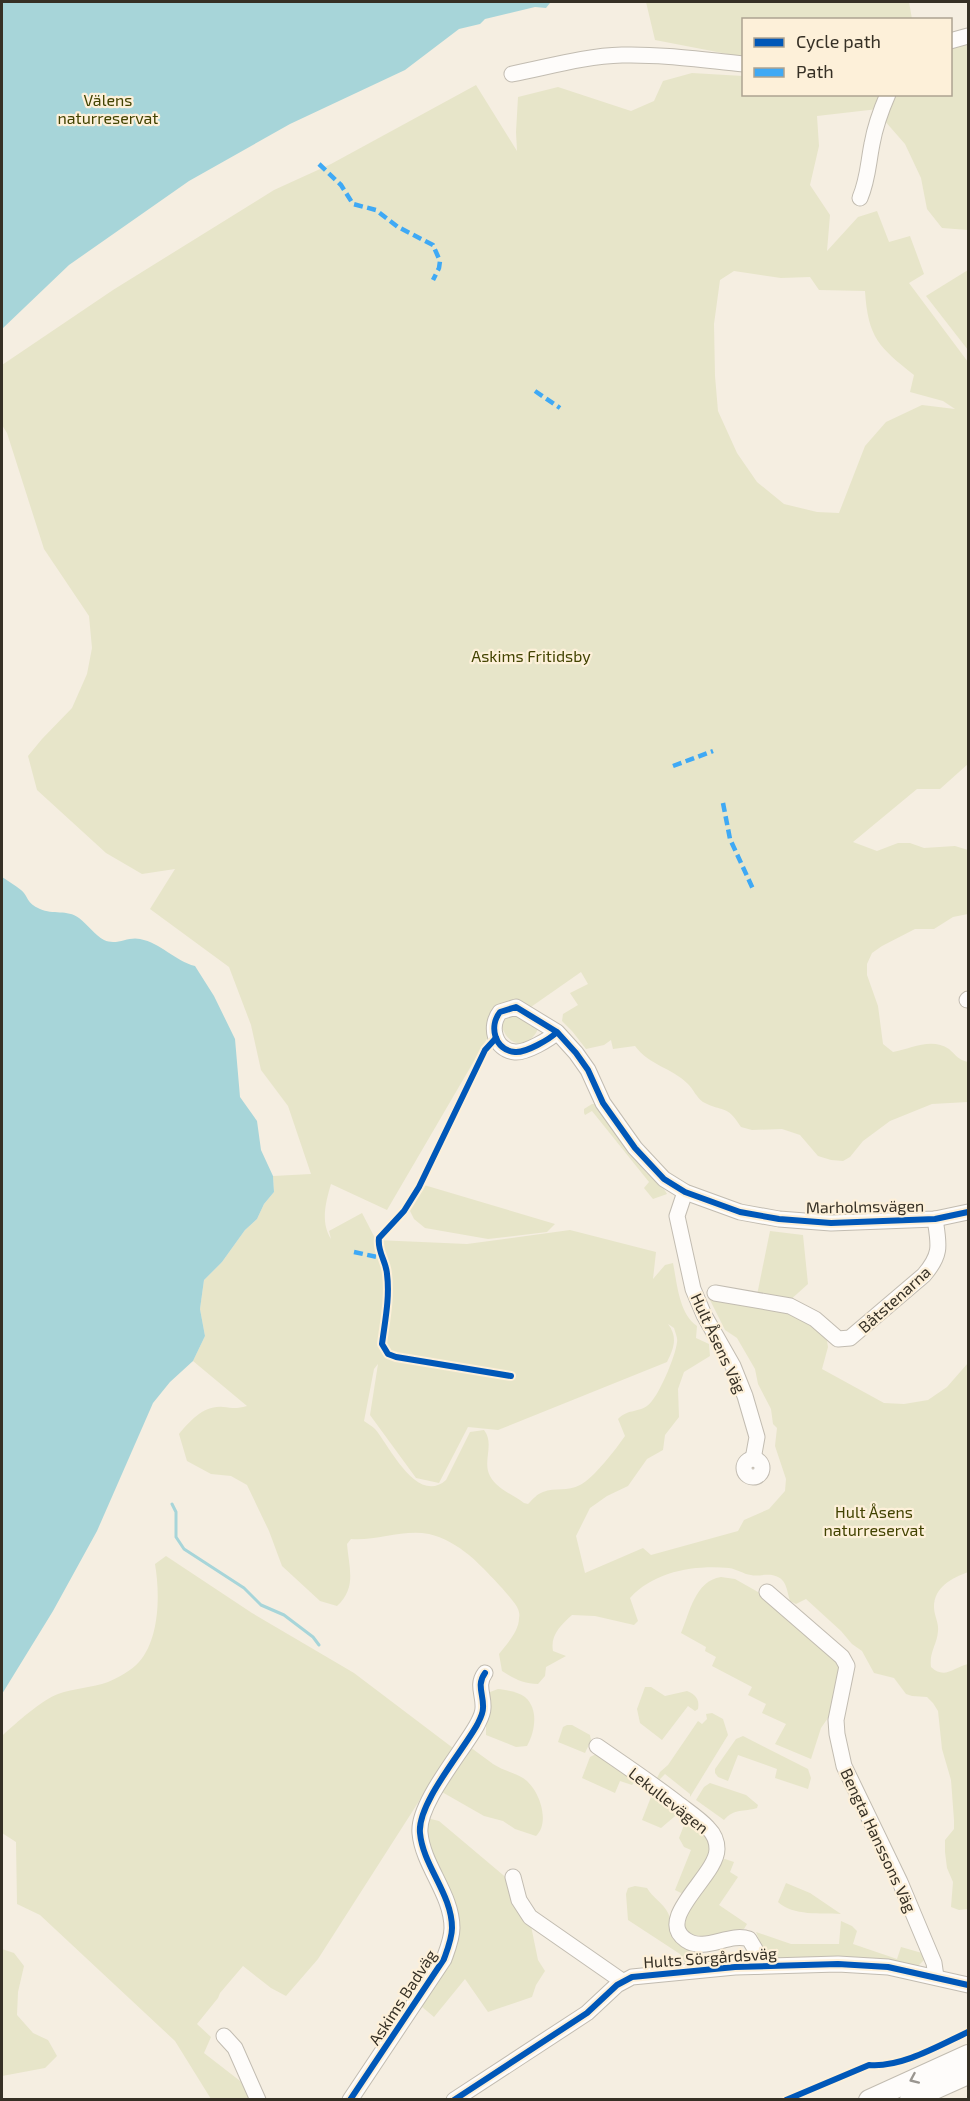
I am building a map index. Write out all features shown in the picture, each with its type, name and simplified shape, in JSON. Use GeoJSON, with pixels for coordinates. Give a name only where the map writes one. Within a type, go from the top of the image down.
{"type":"FeatureCollection","features":[{"type":"Feature","properties":{"kind":"main road"},"geometry":{"type":"LineString","coordinates":[[869,2100],[969,2055]]}},
{"type":"Feature","properties":{"kind":"main road"},"geometry":{"type":"LineString","coordinates":[[910,2100],[969,2074]]}},
{"type":"Feature","properties":{"kind":"street"},"geometry":{"type":"LineString","coordinates":[[952,41],[969,36]]}},
{"type":"Feature","properties":{"kind":"street"},"geometry":{"type":"LineString","coordinates":[[512,74],[621,55],[654,55],[742,64]]}},
{"type":"Feature","properties":{"kind":"street"},"geometry":{"type":"LineString","coordinates":[[860,198],[868,179],[872,144],[887,96]]}},
{"type":"Feature","properties":{"kind":"street","name":"Marholmsvägen"},"geometry":{"type":"LineString","coordinates":[[557,1032],[588,1070],[603,1103],[635,1148],[664,1179],[685,1191],[740,1212],[787,1220],[831,1223],[935,1219],[969,1212]]}},
{"type":"Feature","properties":{"kind":"street","name":"Hult Åsens Väg"},"geometry":{"type":"LineString","coordinates":[[685,1191],[677,1216],[693,1289],[704,1315],[733,1366],[745,1396],[757,1437],[753,1459]]}},
{"type":"Feature","properties":{"kind":"street","name":"Båtstenarna"},"geometry":{"type":"LineString","coordinates":[[715,1293],[790,1306],[815,1318],[838,1339],[850,1338],[933,1265],[939,1251],[935,1219]]}},
{"type":"Feature","properties":{"kind":"street","name":"Bengta Hanssons Väg"},"geometry":{"type":"LineString","coordinates":[[767,1592],[842,1658],[847,1666],[836,1720],[844,1766],[900,1882],[934,1963],[936,1977]]}},
{"type":"Feature","properties":{"kind":"street","name":"Askims Badväg"},"geometry":{"type":"LineString","coordinates":[[350,2100],[444,1959],[450,1942],[452,1928],[448,1906],[423,1849],[420,1822],[427,1803],[482,1715],[484,1706],[480,1682],[485,1673]]}},
{"type":"Feature","properties":{"kind":"street","name":"Lekullevägen"},"geometry":{"type":"LineString","coordinates":[[597,1746],[687,1810],[708,1828],[715,1839],[717,1851],[715,1860],[710,1870],[684,1902],[678,1916],[677,1923],[681,1935],[696,1944],[714,1943],[739,1937],[748,1939],[755,1949],[758,1966]]}},
{"type":"Feature","properties":{"kind":"street"},"geometry":{"type":"LineString","coordinates":[[513,1877],[519,1900],[530,1917],[622,1981]]}},
{"type":"Feature","properties":{"kind":"street","name":"Hults Sörgårdsväg"},"geometry":{"type":"LineString","coordinates":[[454,2100],[587,2013],[622,1981],[639,1976],[758,1966],[872,1965],[969,1985]]}},
{"type":"Feature","properties":{"kind":"street"},"geometry":{"type":"LineString","coordinates":[[224,2036],[236,2048],[258,2100]]}},
{"type":"Feature","properties":{"kind":"green space"},"geometry":{"type":"Polygon","coordinates":[[[646,2],[909,2],[912,18],[742,18],[742,57],[655,40],[646,2]]]}},
{"type":"Feature","properties":{"kind":"green space"},"geometry":{"type":"Polygon","coordinates":[[[968,41],[968,230],[942,228],[927,209],[921,178],[905,144],[884,120],[893,96],[952,96],[952,45],[968,41]]]}},
{"type":"Feature","properties":{"kind":"green space"},"geometry":{"type":"Polygon","coordinates":[[[692,73],[742,76],[742,96],[883,96],[878,109],[817,116],[819,146],[810,185],[830,215],[827,251],[858,217],[877,211],[889,242],[910,236],[924,274],[909,283],[968,362],[968,764],[940,789],[917,789],[853,842],[877,851],[898,843],[910,843],[924,848],[955,846],[968,850],[968,914],[953,917],[934,929],[915,929],[882,946],[872,953],[867,964],[867,975],[878,1006],[883,1044],[893,1052],[928,1044],[949,1049],[959,1059],[968,1062],[968,1102],[932,1104],[890,1121],[863,1141],[850,1157],[843,1161],[818,1156],[800,1135],[782,1129],[752,1130],[741,1127],[728,1111],[703,1102],[681,1078],[647,1058],[635,1046],[613,1049],[611,1040],[604,1045],[586,1049],[562,1021],[563,1014],[578,1005],[570,993],[588,984],[581,972],[518,1016],[538,1029],[530,1040],[524,1043],[514,1042],[505,1034],[502,1027],[488,1037],[387,1210],[331,1184],[326,1204],[326,1226],[331,1239],[329,1231],[362,1213],[376,1240],[467,1244],[570,1230],[656,1252],[653,1279],[665,1265],[673,1263],[686,1314],[697,1326],[696,1338],[709,1344],[710,1356],[684,1372],[678,1389],[679,1417],[665,1435],[663,1450],[647,1459],[628,1486],[607,1496],[590,1508],[576,1536],[585,1573],[643,1548],[651,1555],[738,1531],[744,1520],[769,1509],[785,1491],[786,1479],[775,1446],[777,1428],[773,1424],[771,1409],[758,1384],[755,1369],[737,1338],[725,1330],[709,1298],[795,1312],[826,1335],[828,1347],[822,1369],[884,1403],[904,1404],[928,1400],[947,1387],[968,1363],[968,1572],[950,1580],[937,1594],[934,1607],[938,1631],[931,1667],[945,1673],[968,1664],[968,1909],[959,1910],[951,1907],[953,1882],[947,1868],[945,1840],[954,1829],[954,1820],[951,1780],[942,1749],[938,1711],[927,1697],[906,1694],[894,1678],[874,1673],[862,1651],[806,1599],[796,1604],[790,1601],[785,1584],[778,1577],[751,1575],[716,1567],[689,1569],[663,1576],[640,1589],[630,1598],[638,1621],[634,1625],[595,1616],[572,1615],[560,1627],[553,1640],[553,1651],[566,1656],[546,1667],[545,1676],[538,1684],[528,1683],[515,1679],[502,1671],[499,1654],[517,1628],[518,1609],[496,1581],[460,1548],[440,1537],[419,1533],[351,1539],[347,1544],[350,1577],[347,1592],[337,1606],[320,1601],[282,1566],[269,1531],[247,1485],[231,1476],[211,1474],[187,1461],[179,1434],[193,1419],[204,1411],[216,1407],[247,1406],[193,1361],[205,1336],[200,1309],[204,1280],[222,1262],[245,1230],[257,1219],[264,1204],[274,1192],[273,1176],[311,1174],[288,1106],[261,1070],[251,1025],[229,967],[150,909],[175,869],[142,874],[106,853],[37,790],[28,756],[72,708],[87,674],[92,648],[89,616],[44,549],[7,433],[2,425],[2,365],[113,290],[274,190],[331,164],[476,85],[517,151],[518,97],[558,87],[631,111],[654,101],[663,81],[692,73]],[[734,271],[720,280],[714,324],[718,411],[737,453],[757,482],[784,504],[817,512],[839,513],[865,446],[886,422],[922,405],[955,409],[943,401],[910,392],[914,375],[892,357],[878,340],[869,320],[865,291],[819,290],[810,277],[781,278],[734,271]],[[668,1324],[673,1333],[674,1343],[667,1362],[498,1430],[468,1427],[439,1483],[416,1478],[370,1415],[378,1364],[374,1369],[364,1421],[375,1429],[414,1480],[435,1486],[446,1480],[470,1432],[484,1430],[489,1447],[487,1464],[490,1476],[500,1488],[528,1504],[543,1492],[580,1485],[598,1470],[625,1436],[618,1419],[647,1406],[656,1395],[676,1348],[677,1337],[674,1328],[668,1324]]]}},
{"type":"Feature","properties":{"kind":"green space"},"geometry":{"type":"Polygon","coordinates":[[[968,270],[968,350],[926,296],[968,270]]]}},
{"type":"Feature","properties":{"kind":"green space"},"geometry":{"type":"Polygon","coordinates":[[[595,1104],[637,1162],[667,1194],[653,1199],[644,1188],[649,1182],[592,1111],[585,1115],[584,1109],[595,1104]]]}},
{"type":"Feature","properties":{"kind":"green space"},"geometry":{"type":"Polygon","coordinates":[[[424,1185],[555,1224],[547,1232],[488,1239],[425,1228],[414,1219],[409,1209],[424,1185]]]}},
{"type":"Feature","properties":{"kind":"green space"},"geometry":{"type":"Polygon","coordinates":[[[770,1231],[803,1235],[808,1284],[788,1302],[757,1295],[770,1231]]]}},
{"type":"Feature","properties":{"kind":"green space"},"geometry":{"type":"Polygon","coordinates":[[[166,1556],[252,1613],[354,1673],[453,1748],[318,1959],[286,1996],[271,1988],[243,1966],[197,2024],[211,2037],[204,2053],[244,2084],[250,2099],[211,2099],[175,2041],[40,1915],[17,1904],[16,1842],[2,1833],[3,1735],[29,1712],[52,1697],[108,1682],[139,1662],[146,1652],[155,1628],[158,1588],[155,1564],[166,1556]]]}},
{"type":"Feature","properties":{"kind":"green space"},"geometry":{"type":"Polygon","coordinates":[[[721,1577],[735,1579],[758,1592],[840,1664],[830,1715],[821,1728],[811,1759],[775,1744],[786,1724],[762,1713],[766,1704],[748,1695],[752,1687],[712,1666],[716,1657],[705,1651],[706,1647],[681,1633],[699,1591],[705,1584],[721,1577]]]}},
{"type":"Feature","properties":{"kind":"green space"},"geometry":{"type":"Polygon","coordinates":[[[645,1687],[651,1687],[665,1696],[687,1691],[696,1697],[698,1709],[695,1711],[688,1706],[662,1740],[640,1723],[637,1709],[645,1687]]]}},
{"type":"Feature","properties":{"kind":"green space"},"geometry":{"type":"Polygon","coordinates":[[[498,1689],[519,1694],[529,1702],[534,1721],[527,1746],[516,1747],[486,1735],[486,1712],[490,1692],[498,1689]]]}},
{"type":"Feature","properties":{"kind":"green space"},"geometry":{"type":"Polygon","coordinates":[[[712,1713],[723,1719],[728,1735],[690,1797],[690,1794],[665,1774],[659,1780],[657,1778],[698,1721],[702,1724],[707,1719],[706,1714],[712,1713]]]}},
{"type":"Feature","properties":{"kind":"green space"},"geometry":{"type":"Polygon","coordinates":[[[572,1725],[590,1735],[591,1740],[585,1753],[558,1742],[563,1727],[572,1725]]]}},
{"type":"Feature","properties":{"kind":"green space"},"geometry":{"type":"Polygon","coordinates":[[[743,1736],[808,1769],[811,1778],[808,1789],[775,1778],[777,1769],[738,1755],[728,1781],[718,1777],[715,1769],[736,1739],[743,1736]]]}},
{"type":"Feature","properties":{"kind":"green space"},"geometry":{"type":"Polygon","coordinates":[[[470,1747],[496,1766],[523,1778],[534,1789],[543,1814],[543,1822],[536,1836],[515,1829],[503,1821],[484,1816],[442,1792],[470,1747]]]}},
{"type":"Feature","properties":{"kind":"green space"},"geometry":{"type":"Polygon","coordinates":[[[596,1754],[637,1779],[632,1785],[620,1781],[615,1793],[582,1778],[590,1757],[596,1754]]]}},
{"type":"Feature","properties":{"kind":"green space"},"geometry":{"type":"Polygon","coordinates":[[[710,1783],[746,1795],[758,1805],[757,1808],[735,1812],[724,1820],[696,1800],[704,1787],[710,1783]]]}},
{"type":"Feature","properties":{"kind":"green space"},"geometry":{"type":"Polygon","coordinates":[[[651,1789],[681,1811],[661,1828],[642,1820],[651,1797],[651,1789]]]}},
{"type":"Feature","properties":{"kind":"green space"},"geometry":{"type":"Polygon","coordinates":[[[427,1818],[439,1821],[509,1880],[531,1926],[538,1960],[545,1971],[532,1997],[488,2012],[465,1979],[434,2017],[421,2006],[452,1955],[426,1830],[427,1818]]]}},
{"type":"Feature","properties":{"kind":"green space"},"geometry":{"type":"Polygon","coordinates":[[[689,1819],[711,1842],[710,1861],[683,1894],[675,1890],[691,1850],[684,1847],[679,1838],[686,1820],[689,1819]]]}},
{"type":"Feature","properties":{"kind":"green space"},"geometry":{"type":"Polygon","coordinates":[[[725,1859],[734,1862],[730,1872],[738,1877],[719,1905],[747,1924],[744,1929],[713,1935],[690,1933],[685,1927],[683,1914],[725,1859]]]}},
{"type":"Feature","properties":{"kind":"green space"},"geometry":{"type":"Polygon","coordinates":[[[786,1883],[810,1893],[841,1914],[791,1910],[778,1902],[786,1883]]]}},
{"type":"Feature","properties":{"kind":"green space"},"geometry":{"type":"Polygon","coordinates":[[[635,1886],[647,1888],[666,1910],[677,1940],[702,1954],[704,1962],[698,1967],[688,1968],[680,1954],[628,1920],[626,1894],[628,1888],[635,1886]]]}},
{"type":"Feature","properties":{"kind":"green space"},"geometry":{"type":"Polygon","coordinates":[[[841,1921],[857,1931],[853,1944],[897,1959],[901,1947],[922,1953],[924,1960],[917,1967],[769,1959],[764,1953],[756,1932],[791,1944],[839,1944],[841,1921]]]}},
{"type":"Feature","properties":{"kind":"green space"},"geometry":{"type":"Polygon","coordinates":[[[2,1949],[14,1953],[24,1966],[18,1992],[17,2015],[33,2033],[48,2040],[57,2056],[45,2068],[2,2076],[2,1949]]]}},
{"type":"Feature","properties":{"kind":"water","name":"Välens naturreservat"},"geometry":{"type":"Polygon","coordinates":[[[2,2],[571,2],[550,3],[546,8],[535,7],[485,19],[480,24],[459,29],[405,70],[290,124],[189,181],[69,265],[2,329],[2,2]]]}},
{"type":"Feature","properties":{"kind":"water"},"geometry":{"type":"Polygon","coordinates":[[[2,877],[21,890],[35,907],[45,911],[74,915],[104,940],[113,942],[136,938],[148,941],[195,966],[214,996],[235,1039],[240,1097],[257,1121],[261,1150],[273,1176],[274,1192],[264,1204],[257,1219],[245,1230],[222,1262],[204,1280],[200,1309],[205,1336],[193,1361],[170,1382],[153,1403],[97,1531],[53,1611],[2,1694],[2,877]]]}},
{"type":"Feature","properties":{"kind":"waterway"},"geometry":{"type":"LineString","coordinates":[[172,1504],[176,1512],[176,1537],[184,1549],[244,1588],[261,1605],[284,1615],[313,1637],[319,1645]]}},
{"type":"Feature","properties":{"kind":"marked path"},"geometry":{"type":"LineString","coordinates":[[319,164],[341,185],[353,204],[376,210],[398,227],[433,245],[440,261],[433,280]]}},
{"type":"Feature","properties":{"kind":"marked path"},"geometry":{"type":"LineString","coordinates":[[535,391],[560,408]]}},
{"type":"Feature","properties":{"kind":"marked path"},"geometry":{"type":"LineString","coordinates":[[673,766],[713,751]]}},
{"type":"Feature","properties":{"kind":"marked path"},"geometry":{"type":"LineString","coordinates":[[723,803],[730,839],[753,889]]}},
{"type":"Feature","properties":{"kind":"marked path"},"geometry":{"type":"LineString","coordinates":[[354,1252],[382,1258]]}},
{"type":"Feature","properties":{"kind":"cycle path"},"geometry":{"type":"LineString","coordinates":[[557,1032],[538,1045],[515,1052],[502,1047],[494,1030],[500,1012],[516,1007],[557,1032],[588,1070],[603,1103],[635,1148],[664,1179],[685,1192],[740,1212],[779,1219],[831,1223],[935,1219],[968,1212]]}},
{"type":"Feature","properties":{"kind":"cycle path"},"geometry":{"type":"LineString","coordinates":[[496,1038],[485,1050],[419,1187],[404,1211],[379,1238],[379,1248],[388,1283],[382,1344],[388,1354],[396,1357],[511,1376]]}},
{"type":"Feature","properties":{"kind":"cycle path"},"geometry":{"type":"LineString","coordinates":[[350,2100],[444,1959],[448,1947],[452,1932],[451,1916],[422,1845],[421,1821],[433,1793],[481,1716],[483,1710],[481,1682],[485,1673]]}},
{"type":"Feature","properties":{"kind":"cycle path"},"geometry":{"type":"LineString","coordinates":[[454,2100],[587,2013],[617,1985],[632,1977],[735,1967],[838,1964],[888,1967],[968,1985]]}},
{"type":"Feature","properties":{"kind":"cycle path"},"geometry":{"type":"LineString","coordinates":[[786,2100],[869,2065],[894,2063],[907,2059],[968,2032]]}},
{"type":"Feature","properties":{"kind":"park label","name":"Askims Fritidsby"},"geometry":{"type":"Point","coordinates":[531,655]}},
{"type":"Feature","properties":{"kind":"park label","name":"Hult Åsens naturreservat"},"geometry":{"type":"Point","coordinates":[874,1520]}}]}
